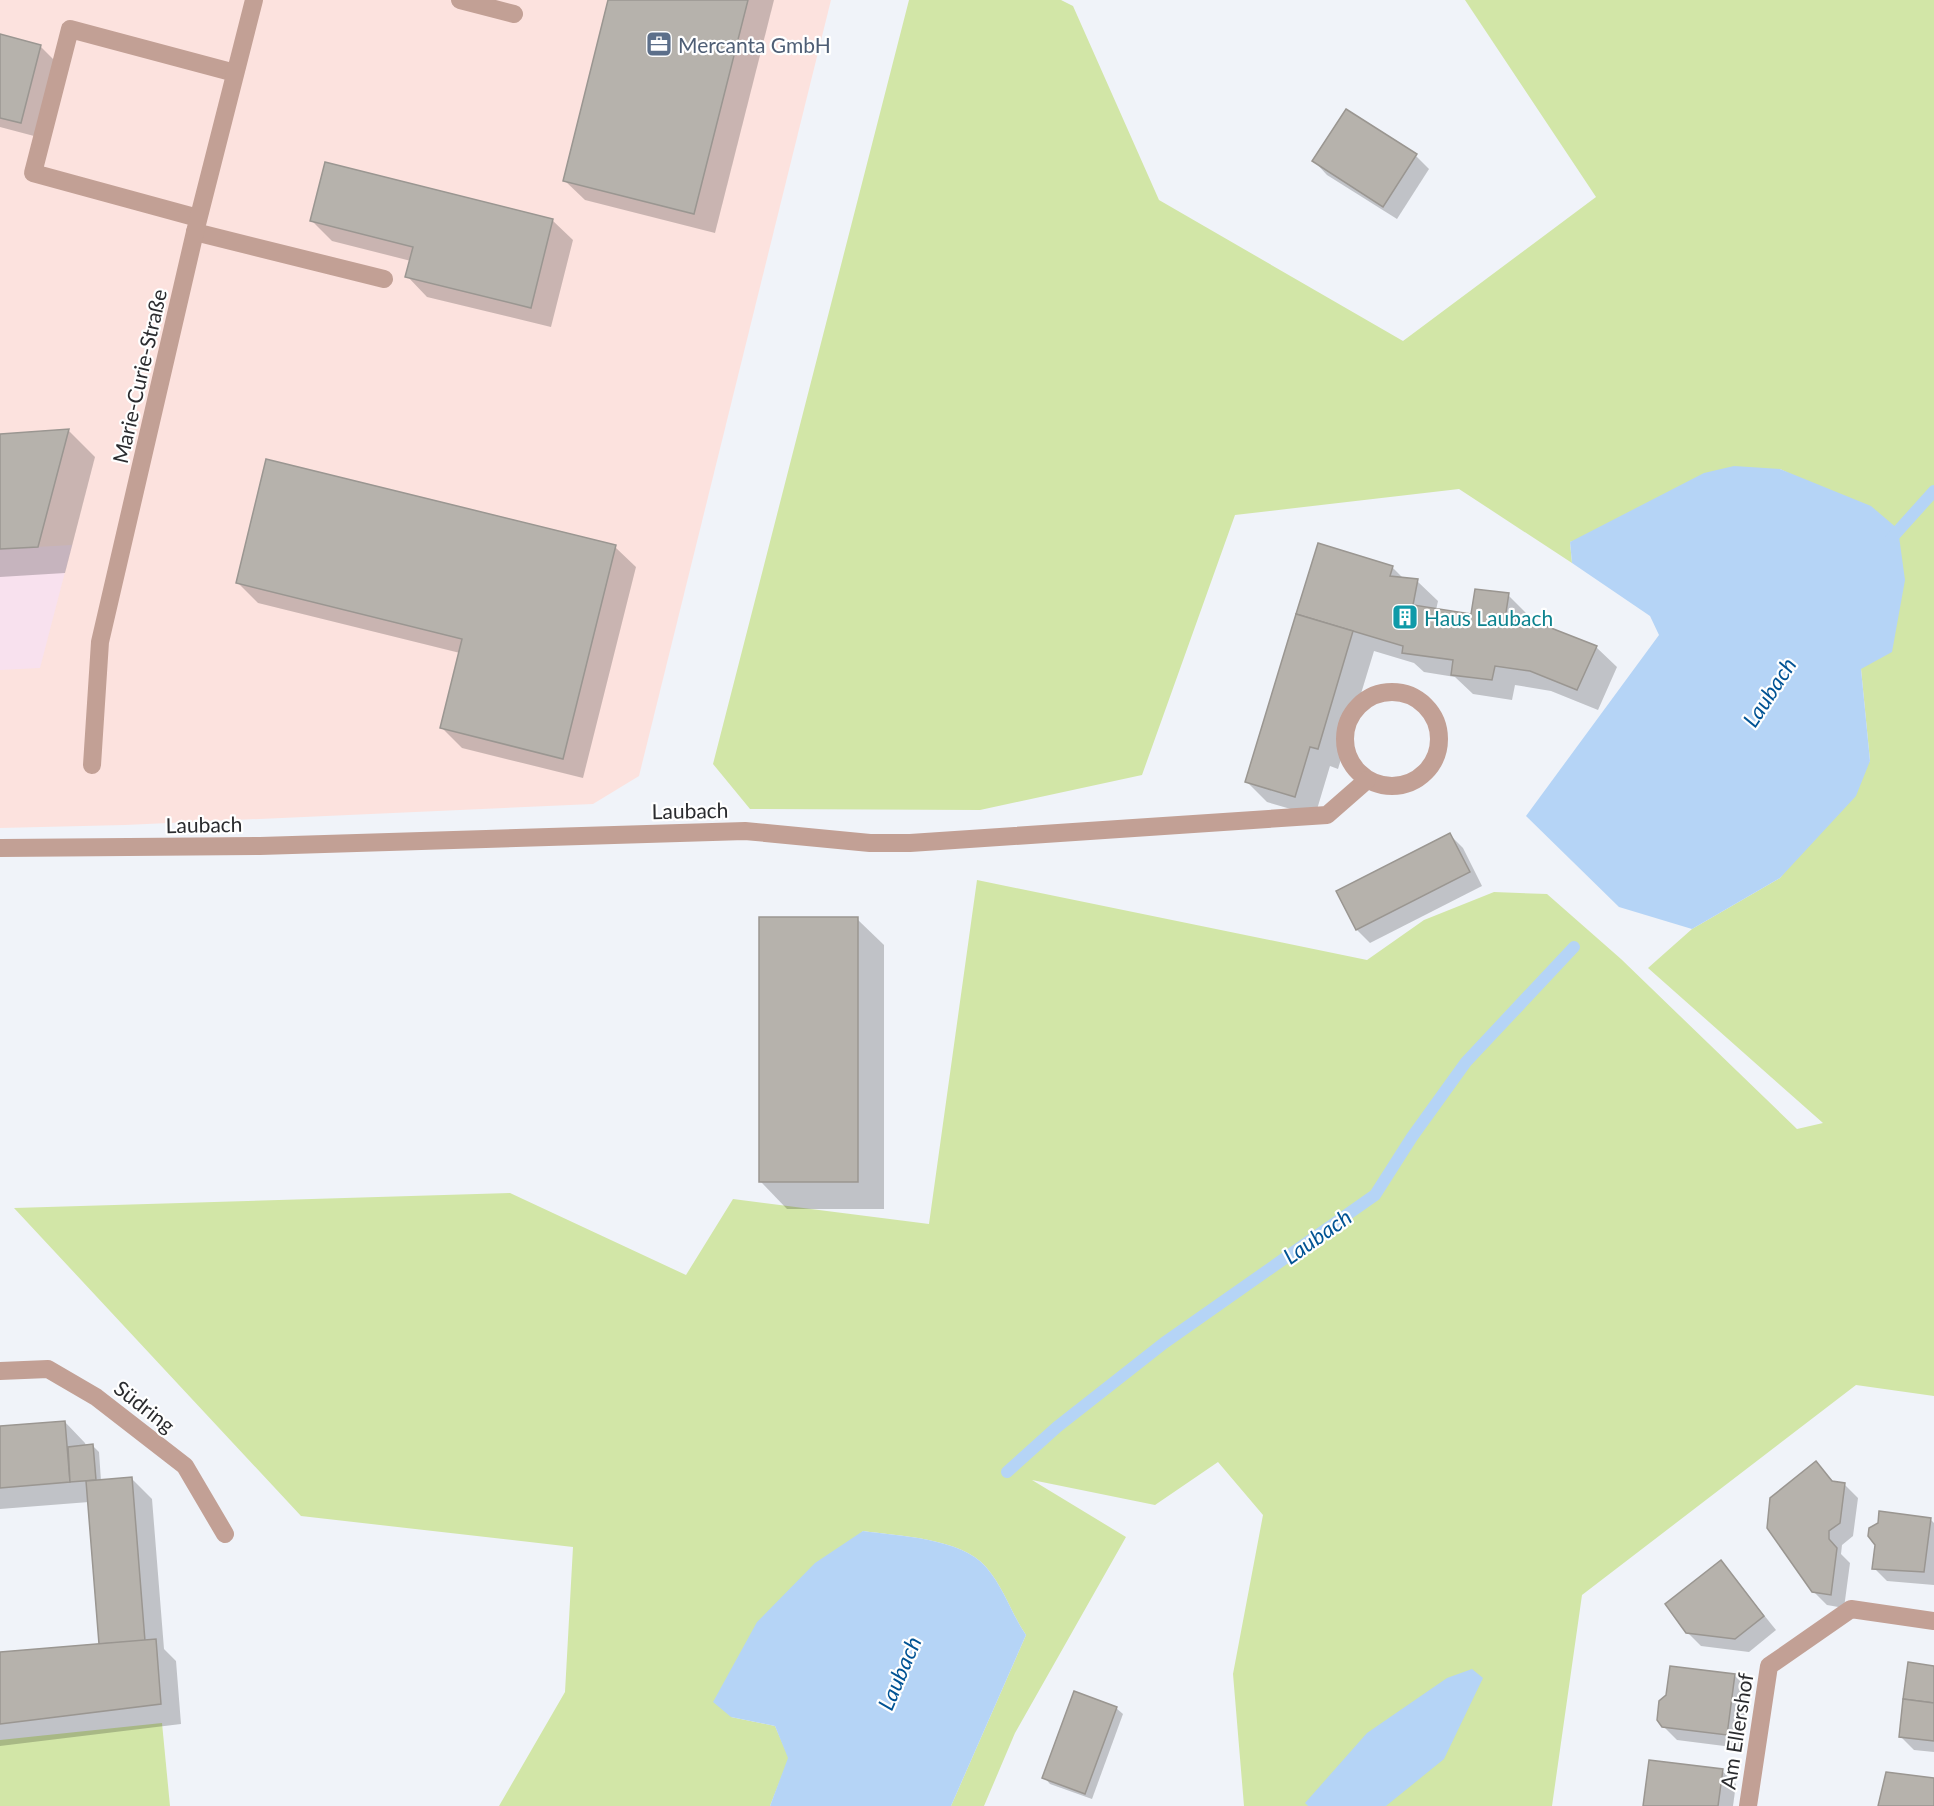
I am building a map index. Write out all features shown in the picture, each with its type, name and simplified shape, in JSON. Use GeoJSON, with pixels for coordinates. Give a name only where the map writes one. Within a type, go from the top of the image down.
{"type":"FeatureCollection","features":[{"type":"Feature","properties":{"kind":"street","name":"Marie-Curie-Straße"},"geometry":{"type":"LineString","coordinates":[[92,765],[100,642],[197,225],[254,0]]}},
{"type":"Feature","properties":{"kind":"street"},"geometry":{"type":"LineString","coordinates":[[460,0],[514,14]]}},
{"type":"Feature","properties":{"kind":"street"},"geometry":{"type":"LineString","coordinates":[[235,72],[70,29],[33,173],[197,225],[384,279]]}},
{"type":"Feature","properties":{"kind":"street"},"geometry":{"type":"LineString","coordinates":[[1384,692],[1401,693],[1416,699],[1428,708],[1439,735],[1438,750],[1432,764],[1423,775],[1410,783],[1380,786],[1367,780],[1354,769],[1346,755],[1344,739],[1347,722],[1355,708],[1368,698],[1384,692]]}},
{"type":"Feature","properties":{"kind":"street","name":"Laubach"},"geometry":{"type":"LineString","coordinates":[[0,848],[260,846],[745,831],[870,843],[910,843],[1327,814],[1367,780]]}},
{"type":"Feature","properties":{"kind":"street","name":"Südring"},"geometry":{"type":"LineString","coordinates":[[0,1371],[48,1369],[96,1396],[185,1466],[225,1534]]}},
{"type":"Feature","properties":{"kind":"street","name":"Am Ellershof"},"geometry":{"type":"LineString","coordinates":[[1748,1806],[1769,1666],[1851,1609],[1934,1621]]}},
{"type":"Feature","properties":{"kind":"shaded area"},"geometry":{"type":"Polygon","coordinates":[[[0,0],[831,0],[639,776],[593,804],[125,825],[0,828],[0,0]]]}},
{"type":"Feature","properties":{"kind":"shaded area"},"geometry":{"type":"Polygon","coordinates":[[[72,545],[40,668],[0,670],[0,549],[72,545]]]}},
{"type":"Feature","properties":{"kind":"green space"},"geometry":{"type":"Polygon","coordinates":[[[909,0],[1061,0],[1073,6],[1159,200],[1403,341],[1596,197],[1465,0],[1934,0],[1934,1396],[1856,1385],[1582,1595],[1552,1806],[1244,1806],[1233,1674],[1263,1515],[1218,1462],[1155,1505],[1032,1480],[1126,1537],[1015,1733],[984,1806],[951,1806],[1026,1635],[992,1575],[975,1557],[946,1544],[929,1540],[863,1531],[731,1717],[775,1726],[789,1758],[770,1806],[499,1806],[565,1692],[573,1547],[301,1516],[14,1208],[510,1193],[686,1275],[733,1199],[929,1224],[977,880],[1367,960],[1424,920],[1494,892],[1547,894],[1621,959],[1797,1129],[1823,1123],[1648,968],[1692,929],[1780,878],[1870,761],[1861,669],[1816,486],[1780,469],[1570,542],[1572,563],[1459,489],[1235,515],[1142,775],[980,810],[750,809],[713,764],[909,0]]]}},
{"type":"Feature","properties":{"kind":"green space"},"geometry":{"type":"Polygon","coordinates":[[[162,1723],[170,1806],[0,1806],[0,1740],[162,1723]]]}},
{"type":"Feature","properties":{"kind":"water"},"geometry":{"type":"Polygon","coordinates":[[[1734,466],[1780,469],[1871,506],[1898,529],[1905,580],[1892,652],[1861,669],[1870,761],[1856,796],[1780,878],[1692,929],[1619,907],[1526,816],[1659,635],[1650,616],[1572,563],[1570,542],[1704,473],[1734,466]]]}},
{"type":"Feature","properties":{"kind":"water"},"geometry":{"type":"Polygon","coordinates":[[[863,1531],[929,1540],[946,1544],[975,1557],[992,1575],[1026,1635],[951,1806],[770,1806],[788,1758],[775,1726],[731,1717],[713,1702],[757,1622],[815,1563],[863,1531]]]}},
{"type":"Feature","properties":{"kind":"water"},"geometry":{"type":"Polygon","coordinates":[[[1472,1669],[1483,1678],[1444,1759],[1386,1806],[1308,1806],[1305,1803],[1367,1733],[1447,1678],[1472,1669]]]}},
{"type":"Feature","properties":{"kind":"building"},"geometry":{"type":"Polygon","coordinates":[[[608,0],[748,0],[694,214],[563,181],[608,0]]]}},
{"type":"Feature","properties":{"kind":"building"},"geometry":{"type":"Polygon","coordinates":[[[0,34],[41,45],[21,123],[0,118],[0,34]]]}},
{"type":"Feature","properties":{"kind":"building"},"geometry":{"type":"Polygon","coordinates":[[[1346,109],[1417,154],[1383,207],[1312,161],[1346,109]]]}},
{"type":"Feature","properties":{"kind":"building"},"geometry":{"type":"Polygon","coordinates":[[[325,162],[553,219],[531,308],[405,277],[413,247],[310,221],[325,162]]]}},
{"type":"Feature","properties":{"kind":"building"},"geometry":{"type":"Polygon","coordinates":[[[69,429],[38,547],[0,549],[0,434],[69,429]]]}},
{"type":"Feature","properties":{"kind":"building"},"geometry":{"type":"Polygon","coordinates":[[[266,459],[616,545],[563,759],[440,728],[462,639],[236,583],[266,459]]]}},
{"type":"Feature","properties":{"kind":"building","name":"Haus Laubach"},"geometry":{"type":"Polygon","coordinates":[[[1318,543],[1393,566],[1390,576],[1418,579],[1413,605],[1471,614],[1475,589],[1509,593],[1505,619],[1546,626],[1597,646],[1577,690],[1530,671],[1495,666],[1492,680],[1451,675],[1453,660],[1402,653],[1403,646],[1296,614],[1318,543]]]}},
{"type":"Feature","properties":{"kind":"building"},"geometry":{"type":"Polygon","coordinates":[[[1296,614],[1353,631],[1318,749],[1310,747],[1295,797],[1245,782],[1296,614]]]}},
{"type":"Feature","properties":{"kind":"building"},"geometry":{"type":"Polygon","coordinates":[[[1450,833],[1470,872],[1356,930],[1336,891],[1450,833]]]}},
{"type":"Feature","properties":{"kind":"building"},"geometry":{"type":"Polygon","coordinates":[[[759,917],[858,917],[858,1182],[759,1182],[759,917]]]}},
{"type":"Feature","properties":{"kind":"building"},"geometry":{"type":"Polygon","coordinates":[[[65,1421],[70,1482],[0,1488],[0,1426],[65,1421]]]}},
{"type":"Feature","properties":{"kind":"building"},"geometry":{"type":"Polygon","coordinates":[[[93,1444],[96,1480],[70,1482],[68,1447],[93,1444]]]}},
{"type":"Feature","properties":{"kind":"building"},"geometry":{"type":"Polygon","coordinates":[[[1816,1461],[1832,1481],[1845,1483],[1840,1523],[1829,1531],[1829,1539],[1837,1548],[1831,1595],[1812,1592],[1767,1528],[1770,1498],[1816,1461]]]}},
{"type":"Feature","properties":{"kind":"building"},"geometry":{"type":"Polygon","coordinates":[[[132,1477],[145,1641],[99,1644],[86,1481],[132,1477]]]}},
{"type":"Feature","properties":{"kind":"building"},"geometry":{"type":"Polygon","coordinates":[[[1879,1511],[1931,1518],[1924,1572],[1872,1569],[1875,1545],[1868,1536],[1869,1528],[1878,1523],[1879,1511]]]}},
{"type":"Feature","properties":{"kind":"building"},"geometry":{"type":"Polygon","coordinates":[[[1721,1560],[1764,1616],[1735,1639],[1686,1633],[1665,1604],[1721,1560]]]}},
{"type":"Feature","properties":{"kind":"building"},"geometry":{"type":"Polygon","coordinates":[[[156,1639],[161,1704],[0,1724],[0,1652],[156,1639]]]}},
{"type":"Feature","properties":{"kind":"building"},"geometry":{"type":"Polygon","coordinates":[[[1908,1662],[1934,1666],[1934,1703],[1903,1699],[1908,1662]]]}},
{"type":"Feature","properties":{"kind":"building"},"geometry":{"type":"Polygon","coordinates":[[[1670,1666],[1735,1674],[1727,1735],[1662,1727],[1657,1720],[1659,1701],[1666,1695],[1670,1666]]]}},
{"type":"Feature","properties":{"kind":"building"},"geometry":{"type":"Polygon","coordinates":[[[1074,1691],[1117,1707],[1085,1794],[1042,1778],[1074,1691]]]}},
{"type":"Feature","properties":{"kind":"building"},"geometry":{"type":"Polygon","coordinates":[[[1903,1699],[1934,1703],[1934,1741],[1899,1737],[1903,1699]]]}},
{"type":"Feature","properties":{"kind":"building"},"geometry":{"type":"Polygon","coordinates":[[[1649,1760],[1723,1769],[1718,1806],[1643,1806],[1649,1760]]]}},
{"type":"Feature","properties":{"kind":"building"},"geometry":{"type":"Polygon","coordinates":[[[1886,1772],[1934,1778],[1934,1806],[1878,1806],[1886,1772]]]}},
{"type":"Feature","properties":{"kind":"waterway","name":"Laubach"},"geometry":{"type":"LineString","coordinates":[[1889,541],[1934,491]]}},
{"type":"Feature","properties":{"kind":"waterway","name":"Laubach"},"geometry":{"type":"LineString","coordinates":[[1007,1472],[1057,1427],[1164,1343],[1375,1195],[1412,1137],[1466,1062],[1574,947]]}},
{"type":"Feature","properties":{"kind":"place","name":"Mercanta GmbH"},"geometry":{"type":"Point","coordinates":[659,44]}},
{"type":"Feature","properties":{"kind":"place","name":"Haus Laubach"},"geometry":{"type":"Point","coordinates":[1405,617]}}]}
